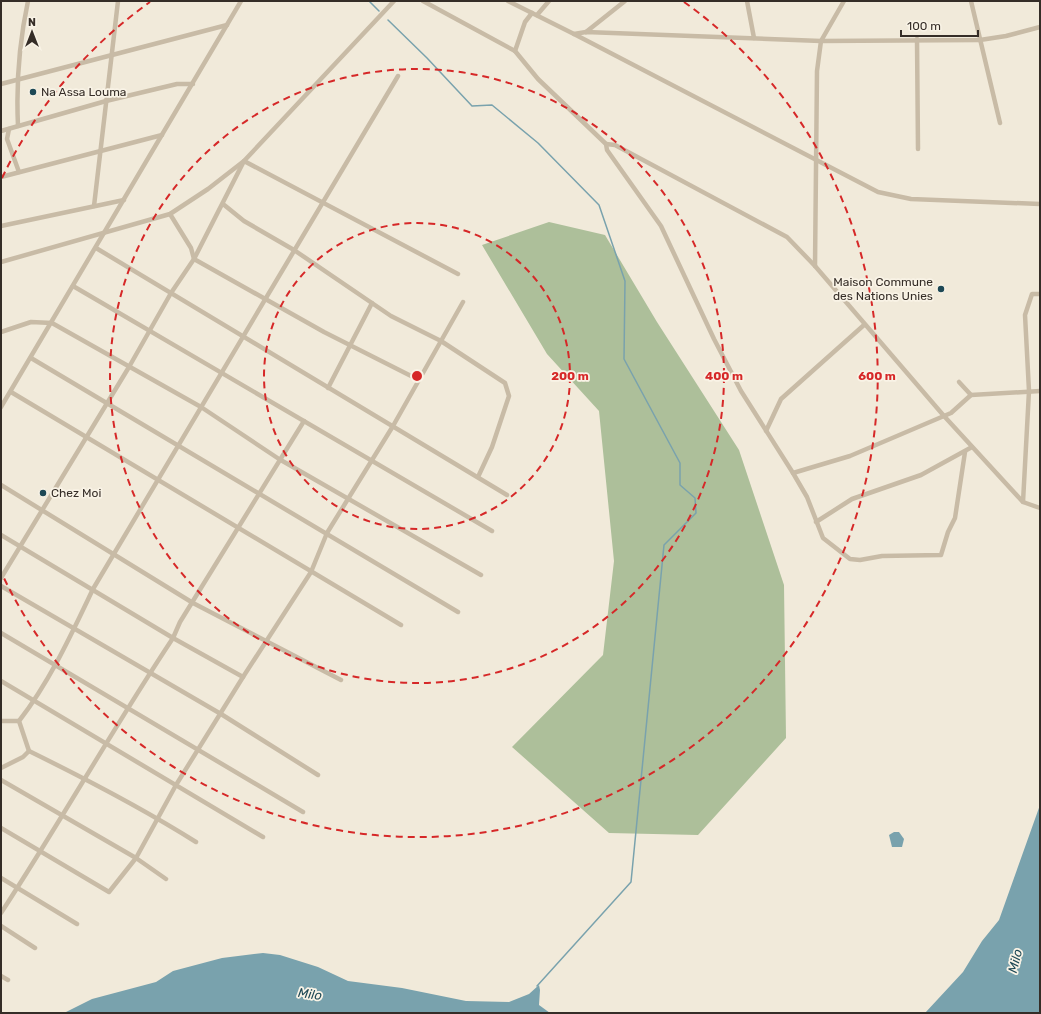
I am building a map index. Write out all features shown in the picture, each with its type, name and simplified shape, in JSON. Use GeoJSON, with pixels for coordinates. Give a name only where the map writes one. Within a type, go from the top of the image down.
{"type":"FeatureCollection","features":[{"type":"Feature","properties":{"kind":"street"},"geometry":{"type":"LineString","coordinates":[[18,126],[17,95],[19,88],[17,80],[22,31],[28,1]]}},
{"type":"Feature","properties":{"kind":"street"},"geometry":{"type":"LineString","coordinates":[[94,206],[99,151],[118,1]]}},
{"type":"Feature","properties":{"kind":"street"},"geometry":{"type":"LineString","coordinates":[[1,407],[96,248],[103,232],[124,200],[241,1]]}},
{"type":"Feature","properties":{"kind":"street"},"geometry":{"type":"LineString","coordinates":[[1,262],[170,214],[208,189],[244,161],[394,1]]}},
{"type":"Feature","properties":{"kind":"street"},"geometry":{"type":"LineString","coordinates":[[423,1],[515,52],[538,79],[606,144],[607,150],[661,226],[717,346],[741,391],[793,473],[807,498],[823,538],[850,559],[860,560],[882,556],[941,555],[948,532],[955,518],[965,452]]}},
{"type":"Feature","properties":{"kind":"street"},"geometry":{"type":"LineString","coordinates":[[508,1],[878,192],[911,199],[1040,204]]}},
{"type":"Feature","properties":{"kind":"street"},"geometry":{"type":"LineString","coordinates":[[537,15],[549,1]]}},
{"type":"Feature","properties":{"kind":"street"},"geometry":{"type":"LineString","coordinates":[[586,32],[625,1]]}},
{"type":"Feature","properties":{"kind":"street"},"geometry":{"type":"LineString","coordinates":[[748,1],[754,38]]}},
{"type":"Feature","properties":{"kind":"street"},"geometry":{"type":"LineString","coordinates":[[815,266],[814,160],[817,71],[821,41],[844,1]]}},
{"type":"Feature","properties":{"kind":"street"},"geometry":{"type":"LineString","coordinates":[[970,1],[1000,123]]}},
{"type":"Feature","properties":{"kind":"street"},"geometry":{"type":"LineString","coordinates":[[515,52],[525,22],[532,13]]}},
{"type":"Feature","properties":{"kind":"street"},"geometry":{"type":"LineString","coordinates":[[1,84],[228,25]]}},
{"type":"Feature","properties":{"kind":"street"},"geometry":{"type":"LineString","coordinates":[[574,34],[586,32],[821,41],[918,39],[980,40],[1006,36],[1040,27]]}},
{"type":"Feature","properties":{"kind":"street"},"geometry":{"type":"LineString","coordinates":[[918,39],[918,149]]}},
{"type":"Feature","properties":{"kind":"street"},"geometry":{"type":"LineString","coordinates":[[19,721],[35,700],[55,666],[93,589],[398,76]]}},
{"type":"Feature","properties":{"kind":"street"},"geometry":{"type":"LineString","coordinates":[[1,130],[106,101],[177,84],[193,84]]}},
{"type":"Feature","properties":{"kind":"street"},"geometry":{"type":"LineString","coordinates":[[9,128],[7,139],[19,172]]}},
{"type":"Feature","properties":{"kind":"street"},"geometry":{"type":"LineString","coordinates":[[1,176],[162,135]]}},
{"type":"Feature","properties":{"kind":"street"},"geometry":{"type":"LineString","coordinates":[[606,144],[615,145],[788,237],[815,266],[864,325],[908,373],[944,416],[1023,502],[1040,508]]}},
{"type":"Feature","properties":{"kind":"street"},"geometry":{"type":"LineString","coordinates":[[244,161],[458,274]]}},
{"type":"Feature","properties":{"kind":"street"},"geometry":{"type":"LineString","coordinates":[[1,578],[41,510],[130,367],[171,293],[194,259],[244,161]]}},
{"type":"Feature","properties":{"kind":"street"},"geometry":{"type":"LineString","coordinates":[[1,226],[124,200]]}},
{"type":"Feature","properties":{"kind":"street"},"geometry":{"type":"LineString","coordinates":[[223,204],[244,221],[294,250],[391,316],[441,341],[505,383],[508,396],[492,447],[478,477]]}},
{"type":"Feature","properties":{"kind":"street"},"geometry":{"type":"LineString","coordinates":[[170,214],[191,248],[194,259],[324,332],[351,344],[419,380]]}},
{"type":"Feature","properties":{"kind":"street"},"geometry":{"type":"LineString","coordinates":[[96,248],[507,495]]}},
{"type":"Feature","properties":{"kind":"street"},"geometry":{"type":"LineString","coordinates":[[73,286],[492,531]]}},
{"type":"Feature","properties":{"kind":"street"},"geometry":{"type":"LineString","coordinates":[[1023,502],[1029,391],[1025,315],[1032,294],[1040,294]]}},
{"type":"Feature","properties":{"kind":"street"},"geometry":{"type":"LineString","coordinates":[[1,828],[109,892],[136,858],[176,785],[222,714],[243,677],[311,572],[327,533],[393,426],[463,302]]}},
{"type":"Feature","properties":{"kind":"street"},"geometry":{"type":"LineString","coordinates":[[328,388],[372,303]]}},
{"type":"Feature","properties":{"kind":"street"},"geometry":{"type":"LineString","coordinates":[[1,332],[31,322],[52,323],[201,408],[279,459],[481,575]]}},
{"type":"Feature","properties":{"kind":"street"},"geometry":{"type":"LineString","coordinates":[[766,431],[781,399],[864,325]]}},
{"type":"Feature","properties":{"kind":"street"},"geometry":{"type":"LineString","coordinates":[[31,358],[108,402],[458,612]]}},
{"type":"Feature","properties":{"kind":"street"},"geometry":{"type":"LineString","coordinates":[[958,382],[971,395]]}},
{"type":"Feature","properties":{"kind":"street"},"geometry":{"type":"LineString","coordinates":[[793,473],[850,456],[952,413],[971,395],[1040,391]]}},
{"type":"Feature","properties":{"kind":"street"},"geometry":{"type":"LineString","coordinates":[[11,392],[157,481],[400,625]]}},
{"type":"Feature","properties":{"kind":"street"},"geometry":{"type":"LineString","coordinates":[[1,913],[86,779],[106,742],[129,709],[173,638],[279,459],[304,421]]}},
{"type":"Feature","properties":{"kind":"street"},"geometry":{"type":"LineString","coordinates":[[816,522],[852,499],[921,475],[972,447]]}},
{"type":"Feature","properties":{"kind":"street"},"geometry":{"type":"LineString","coordinates":[[1,485],[193,603],[341,680]]}},
{"type":"Feature","properties":{"kind":"street"},"geometry":{"type":"LineString","coordinates":[[1,535],[173,638],[243,677]]}},
{"type":"Feature","properties":{"kind":"street"},"geometry":{"type":"LineString","coordinates":[[1,586],[222,714],[318,775]]}},
{"type":"Feature","properties":{"kind":"street"},"geometry":{"type":"LineString","coordinates":[[1,633],[303,812]]}},
{"type":"Feature","properties":{"kind":"street"},"geometry":{"type":"LineString","coordinates":[[1,681],[106,742],[263,837]]}},
{"type":"Feature","properties":{"kind":"street"},"geometry":{"type":"LineString","coordinates":[[1,721],[19,721]]}},
{"type":"Feature","properties":{"kind":"street"},"geometry":{"type":"LineString","coordinates":[[19,721],[29,751],[86,779],[196,842]]}},
{"type":"Feature","properties":{"kind":"street"},"geometry":{"type":"LineString","coordinates":[[1,768],[24,757],[29,751]]}},
{"type":"Feature","properties":{"kind":"street"},"geometry":{"type":"LineString","coordinates":[[1,780],[136,858],[166,879]]}},
{"type":"Feature","properties":{"kind":"street"},"geometry":{"type":"LineString","coordinates":[[1,878],[77,924]]}},
{"type":"Feature","properties":{"kind":"street"},"geometry":{"type":"LineString","coordinates":[[1,926],[35,948]]}},
{"type":"Feature","properties":{"kind":"street"},"geometry":{"type":"LineString","coordinates":[[1,976],[8,980]]}},
{"type":"Feature","properties":{"kind":"green space"},"geometry":{"type":"Polygon","coordinates":[[[549,222],[605,235],[657,322],[739,450],[784,585],[786,738],[698,835],[609,833],[512,747],[603,655],[614,561],[599,411],[547,354],[482,245],[549,222]]]}},
{"type":"Feature","properties":{"kind":"water","name":"Milo"},"geometry":{"type":"Polygon","coordinates":[[[1040,805],[1040,1013],[925,1013],[963,972],[982,941],[999,920],[1040,805]]]}},
{"type":"Feature","properties":{"kind":"water"},"geometry":{"type":"Polygon","coordinates":[[[894,832],[899,832],[904,839],[902,847],[892,847],[889,835],[894,832]]]}},
{"type":"Feature","properties":{"kind":"water","name":"Milo"},"geometry":{"type":"Polygon","coordinates":[[[263,953],[280,955],[318,967],[348,981],[402,988],[466,1001],[509,1002],[529,994],[539,985],[539,1005],[550,1013],[64,1013],[92,999],[156,982],[173,971],[222,958],[263,953]]]}},
{"type":"Feature","properties":{"kind":"waterway"},"geometry":{"type":"LineString","coordinates":[[369,1],[379,11]]}},
{"type":"Feature","properties":{"kind":"waterway"},"geometry":{"type":"LineString","coordinates":[[388,20],[427,58],[472,106],[492,105],[538,143],[599,205],[625,281],[624,359],[680,463],[680,485],[695,498],[696,513],[664,545],[631,882],[537,986]]}},
{"type":"Feature","properties":{"kind":"place","name":"Na Assa Louma"},"geometry":{"type":"Point","coordinates":[33,92]}},
{"type":"Feature","properties":{"kind":"place","name":"Maison Commune des Nations Unies"},"geometry":{"type":"Point","coordinates":[941,289]}},
{"type":"Feature","properties":{"kind":"place","name":"Chez Moi"},"geometry":{"type":"Point","coordinates":[43,493]}}]}
